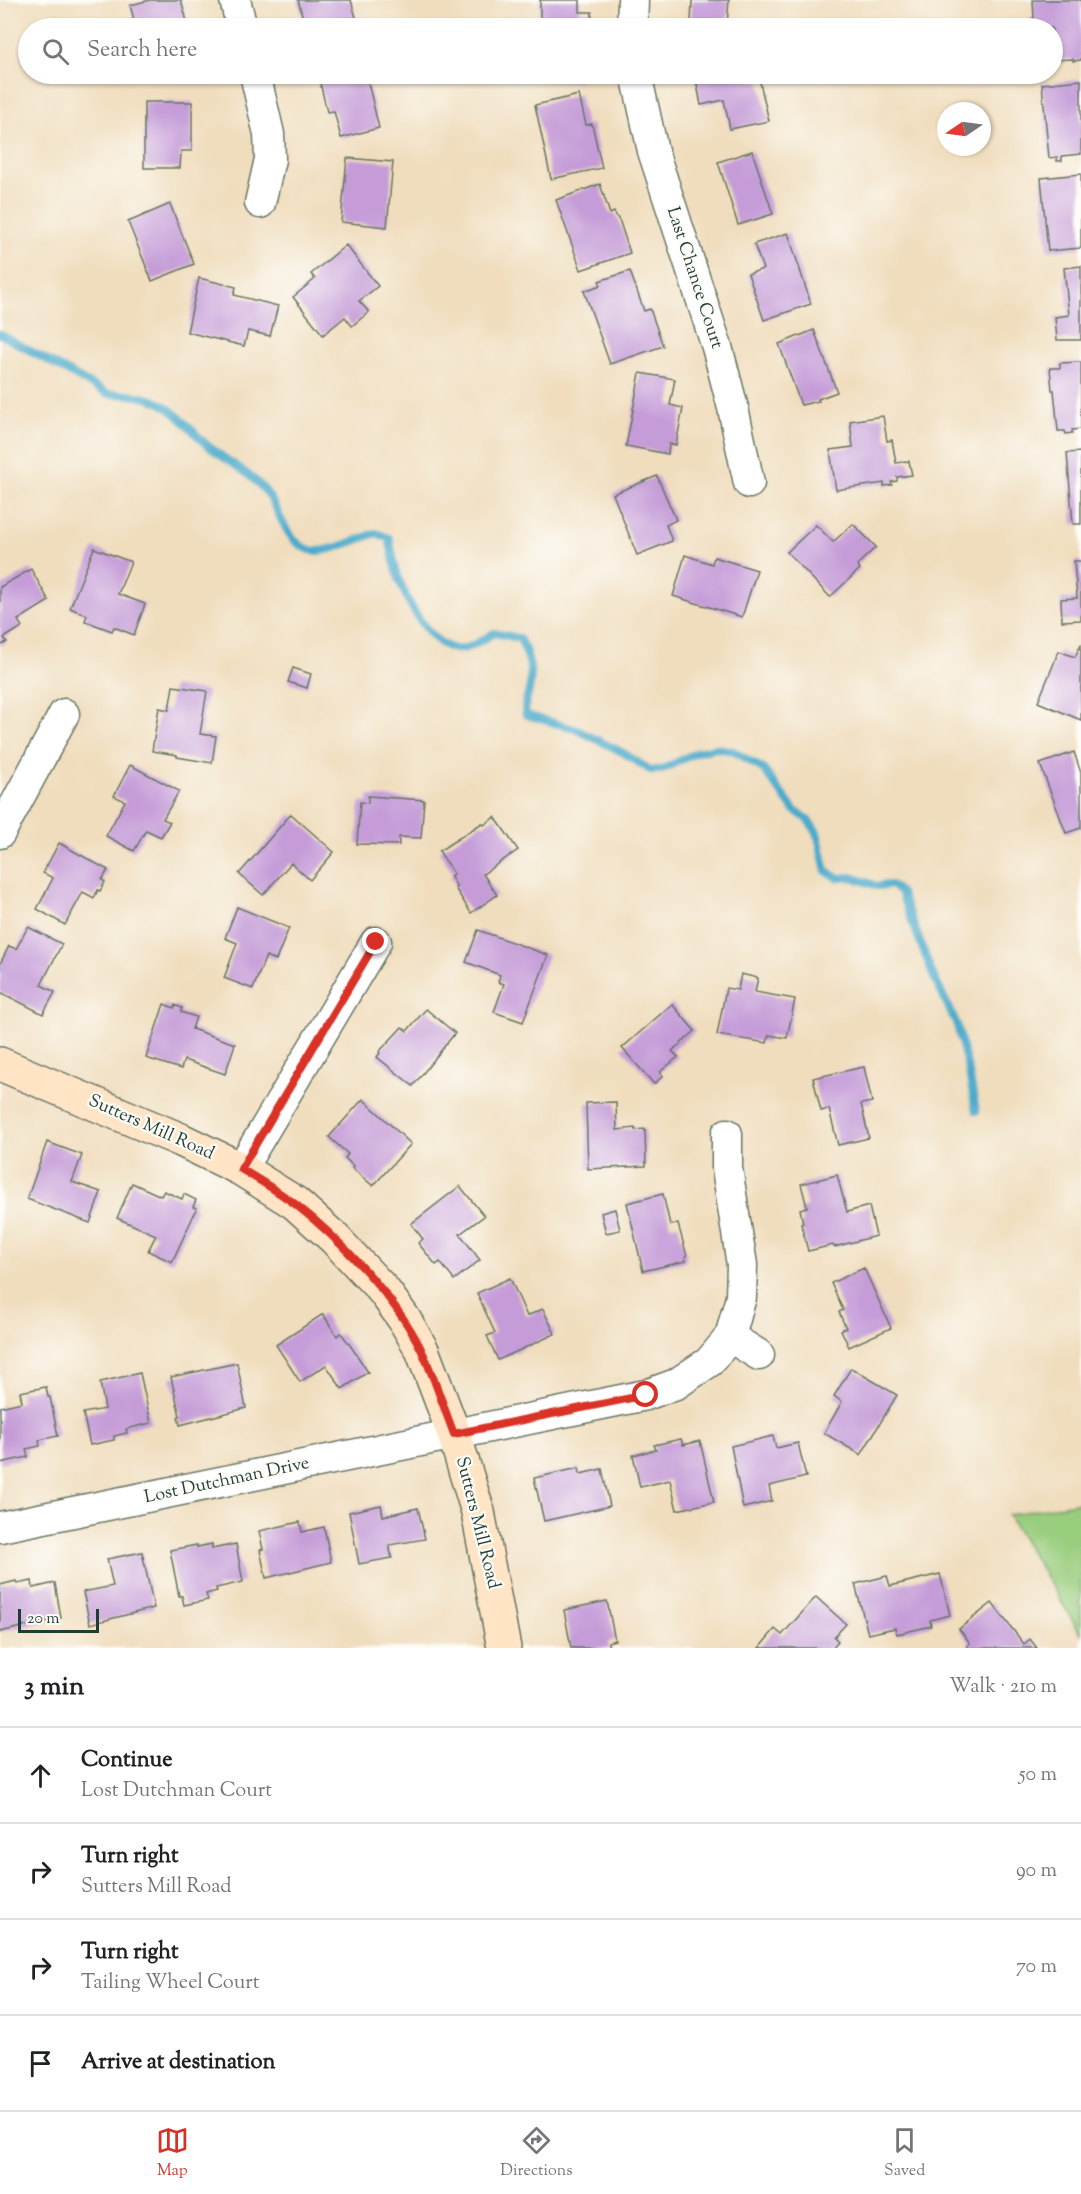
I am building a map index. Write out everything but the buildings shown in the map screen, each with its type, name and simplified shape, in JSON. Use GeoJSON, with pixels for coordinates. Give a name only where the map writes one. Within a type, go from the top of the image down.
{"type":"FeatureCollection","features":[{"type":"Feature","properties":{"kind":"street"},"geometry":{"type":"LineString","coordinates":[[235,0],[240,18]]}},
{"type":"Feature","properties":{"kind":"street"},"geometry":{"type":"LineString","coordinates":[[632,18],[633,0]]}},
{"type":"Feature","properties":{"kind":"street"},"geometry":{"type":"LineString","coordinates":[[257,84],[269,134],[270,159],[260,203]]}},
{"type":"Feature","properties":{"kind":"street","name":"Last Chance Court"},"geometry":{"type":"LineString","coordinates":[[638,84],[653,151],[717,347],[749,483]]}},
{"type":"Feature","properties":{"kind":"street"},"geometry":{"type":"LineString","coordinates":[[0,833],[64,714]]}},
{"type":"Feature","properties":{"kind":"street"},"geometry":{"type":"LineString","coordinates":[[241,1169],[376,942]]}},
{"type":"Feature","properties":{"kind":"street","name":"Sutters Mill Road"},"geometry":{"type":"LineString","coordinates":[[0,1064],[181,1140],[241,1169],[295,1203],[334,1239],[384,1292],[404,1319],[422,1350],[454,1434],[478,1512],[504,1648]]}},
{"type":"Feature","properties":{"kind":"street"},"geometry":{"type":"LineString","coordinates":[[726,1134],[727,1168],[742,1265],[741,1297],[730,1337],[759,1354]]}},
{"type":"Feature","properties":{"kind":"street","name":"Lost Dutchman Drive"},"geometry":{"type":"LineString","coordinates":[[0,1527],[646,1395],[676,1384],[709,1362],[730,1337]]}},
{"type":"Feature","properties":{"kind":"green space"},"geometry":{"type":"Polygon","coordinates":[[[1081,1502],[1081,1634],[1008,1515],[1081,1502]]]}},
{"type":"Feature","properties":{"kind":"waterway"},"geometry":{"type":"LineString","coordinates":[[0,334],[108,394],[140,396],[164,406],[177,415],[206,444],[246,473],[267,493],[289,533],[301,546],[317,551],[334,548],[376,533],[389,538],[397,574],[408,599],[428,631],[437,640],[446,646],[460,649],[475,644],[494,633],[519,638],[528,657],[530,670],[530,684],[525,705],[526,715],[575,729],[622,752],[650,770],[661,770],[697,752],[716,748],[733,751],[763,769],[794,810],[807,819],[817,832],[826,871],[838,878],[852,877],[877,886],[891,885],[901,893],[933,975],[957,1025],[976,1111]]}},
{"type":"Feature","properties":{"kind":"route"},"geometry":{"type":"LineString","coordinates":[[376,942],[241,1169],[295,1203],[334,1239],[384,1292],[404,1319],[422,1350],[454,1434],[646,1395]]}}]}
